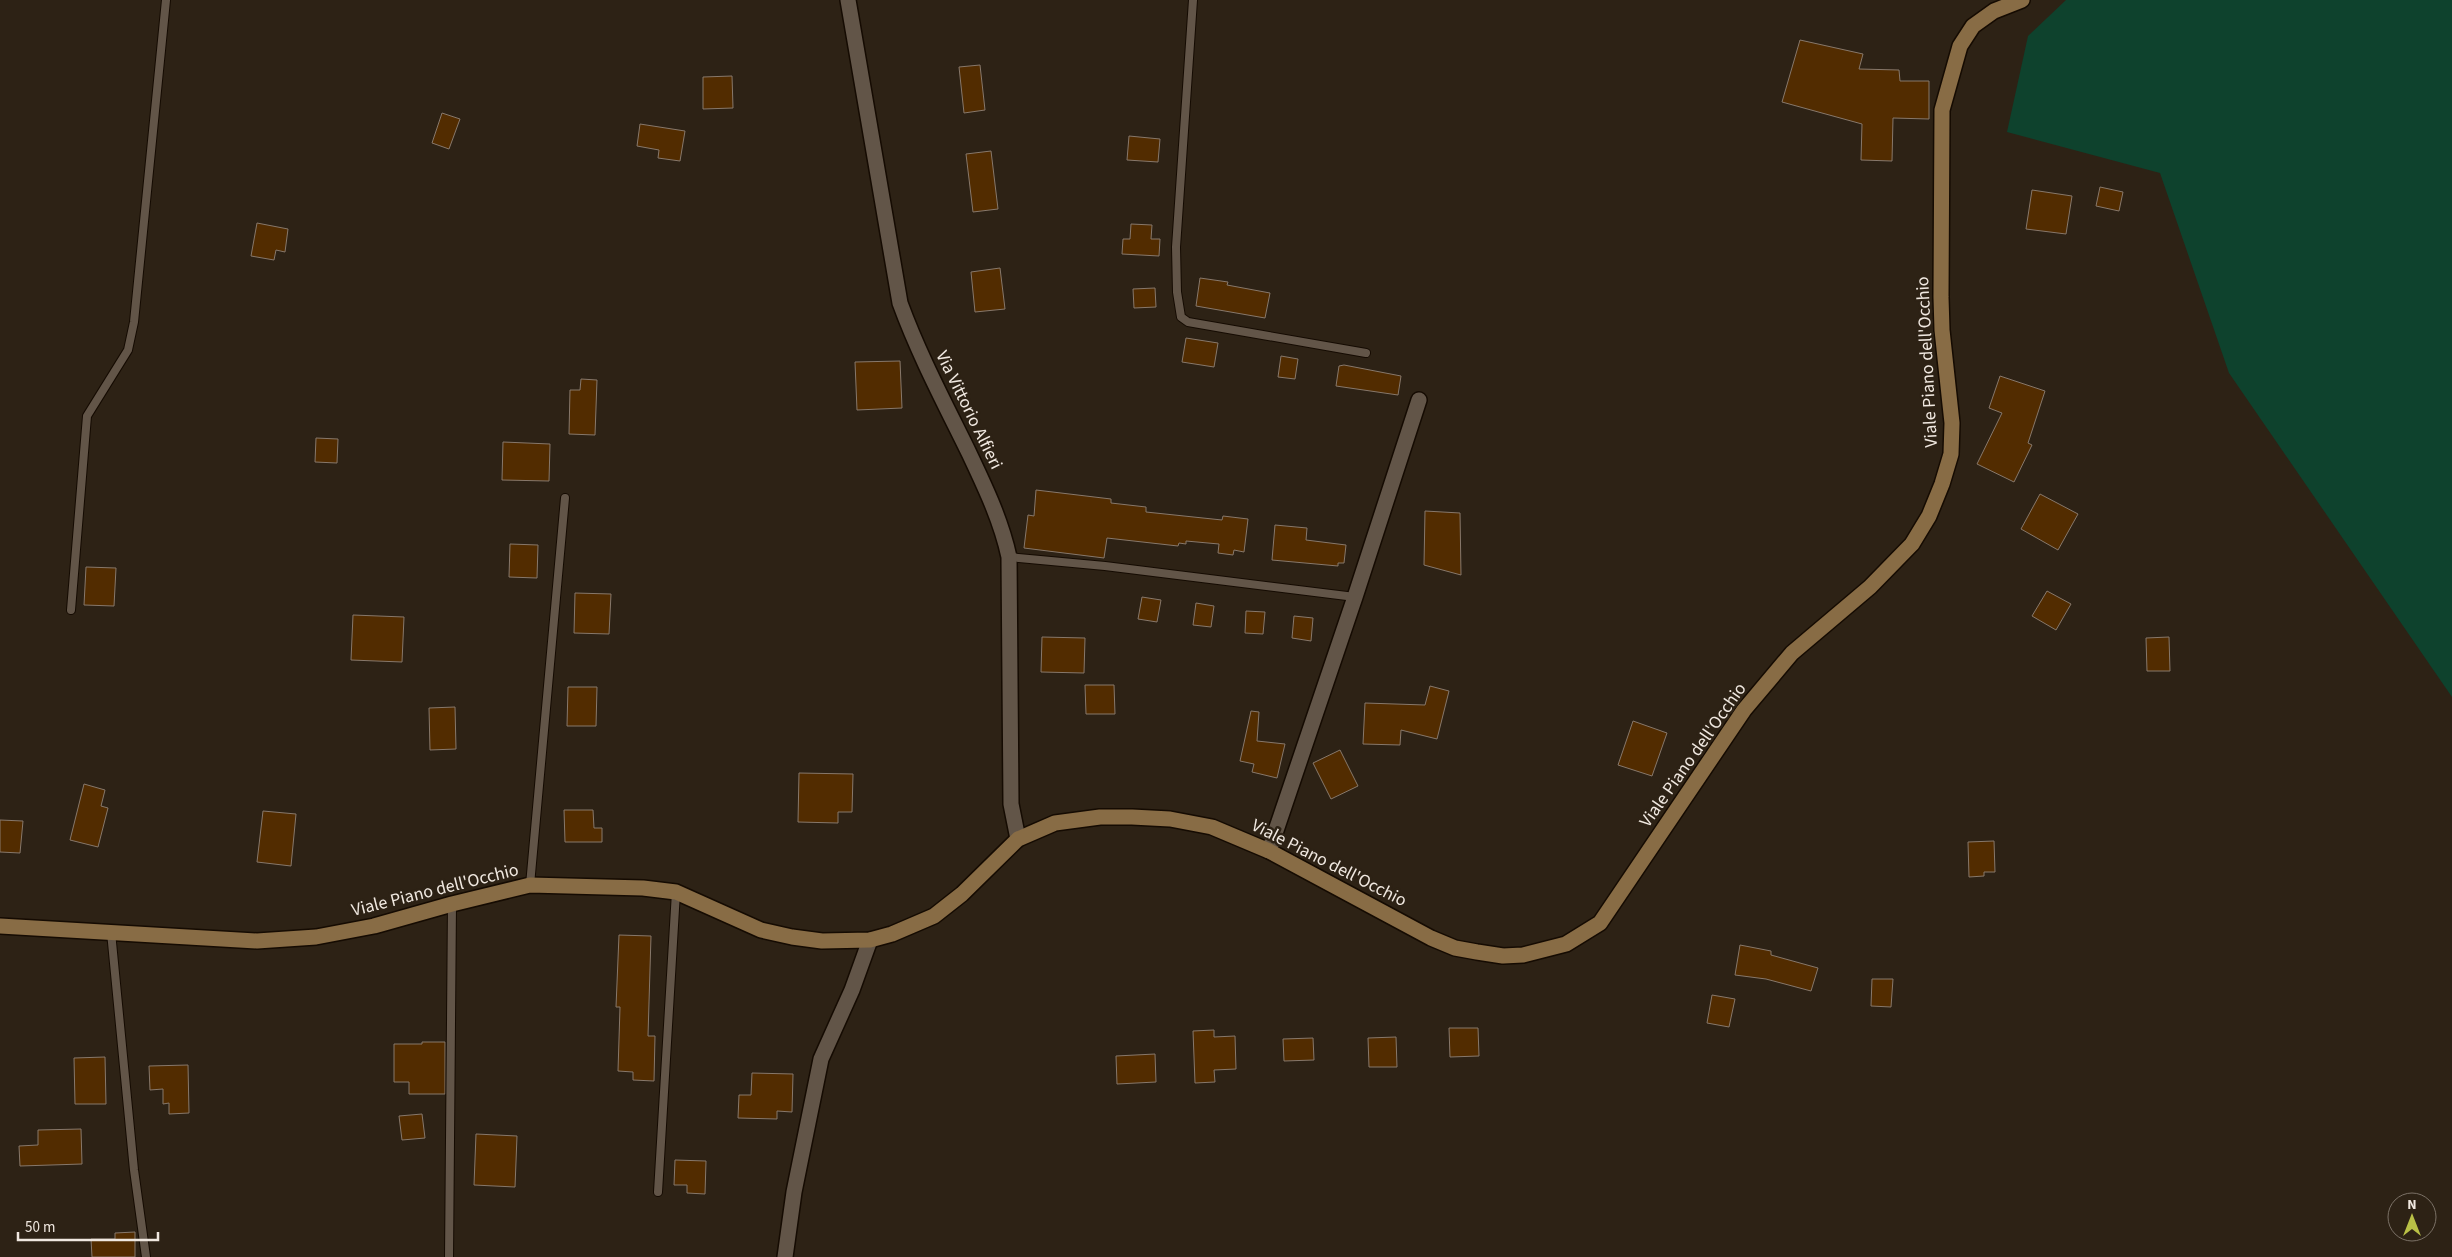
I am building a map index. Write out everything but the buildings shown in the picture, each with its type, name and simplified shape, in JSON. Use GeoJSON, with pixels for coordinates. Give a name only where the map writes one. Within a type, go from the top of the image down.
{"type":"FeatureCollection","features":[{"type":"Feature","properties":{"kind":"main road","name":"Viale Piano dell'Occhio"},"geometry":{"type":"LineString","coordinates":[[0,926],[257,941],[316,937],[374,926],[530,885],[643,888],[676,892],[761,930],[822,941],[870,940],[892,934],[934,916],[962,894],[1018,839],[1056,823],[1100,818],[1160,818],[1212,827],[1269,851],[1431,938],[1455,948],[1503,956],[1523,955],[1566,944],[1600,923],[1744,710],[1792,653],[1893,566],[1912,544],[1929,516],[1942,484],[1951,454],[1952,423],[1940,297],[1942,110],[1960,46],[1973,26],[1994,11],[2022,0]]}},
{"type":"Feature","properties":{"kind":"street","name":"Via Vittorio Alfieri"},"geometry":{"type":"LineString","coordinates":[[848,0],[900,304],[911,332],[988,494],[1003,531],[1009,557],[1011,804],[1018,839]]}},
{"type":"Feature","properties":{"kind":"street"},"geometry":{"type":"LineString","coordinates":[[1269,851],[1355,598],[1419,400]]}},
{"type":"Feature","properties":{"kind":"street"},"geometry":{"type":"LineString","coordinates":[[784,1257],[794,1192],[821,1059],[852,990],[870,940]]}},
{"type":"Feature","properties":{"kind":"lane"},"geometry":{"type":"LineString","coordinates":[[71,610],[86,416],[128,350],[134,322],[166,0]]}},
{"type":"Feature","properties":{"kind":"lane"},"geometry":{"type":"LineString","coordinates":[[1193,0],[1176,247],[1176,292],[1181,317],[1188,322],[1366,353]]}},
{"type":"Feature","properties":{"kind":"lane"},"geometry":{"type":"LineString","coordinates":[[530,885],[565,498]]}},
{"type":"Feature","properties":{"kind":"lane"},"geometry":{"type":"LineString","coordinates":[[1009,557],[1115,567],[1355,598]]}},
{"type":"Feature","properties":{"kind":"lane"},"geometry":{"type":"LineString","coordinates":[[658,1192],[676,892]]}},
{"type":"Feature","properties":{"kind":"lane"},"geometry":{"type":"LineString","coordinates":[[448,1257],[452,904]]}},
{"type":"Feature","properties":{"kind":"lane"},"geometry":{"type":"LineString","coordinates":[[111,932],[134,1170],[146,1257]]}},
{"type":"Feature","properties":{"kind":"green space"},"geometry":{"type":"Polygon","coordinates":[[[2066,0],[2452,0],[2452,697],[2229,373],[2160,173],[2007,132],[2028,36],[2066,0]]]}}]}
